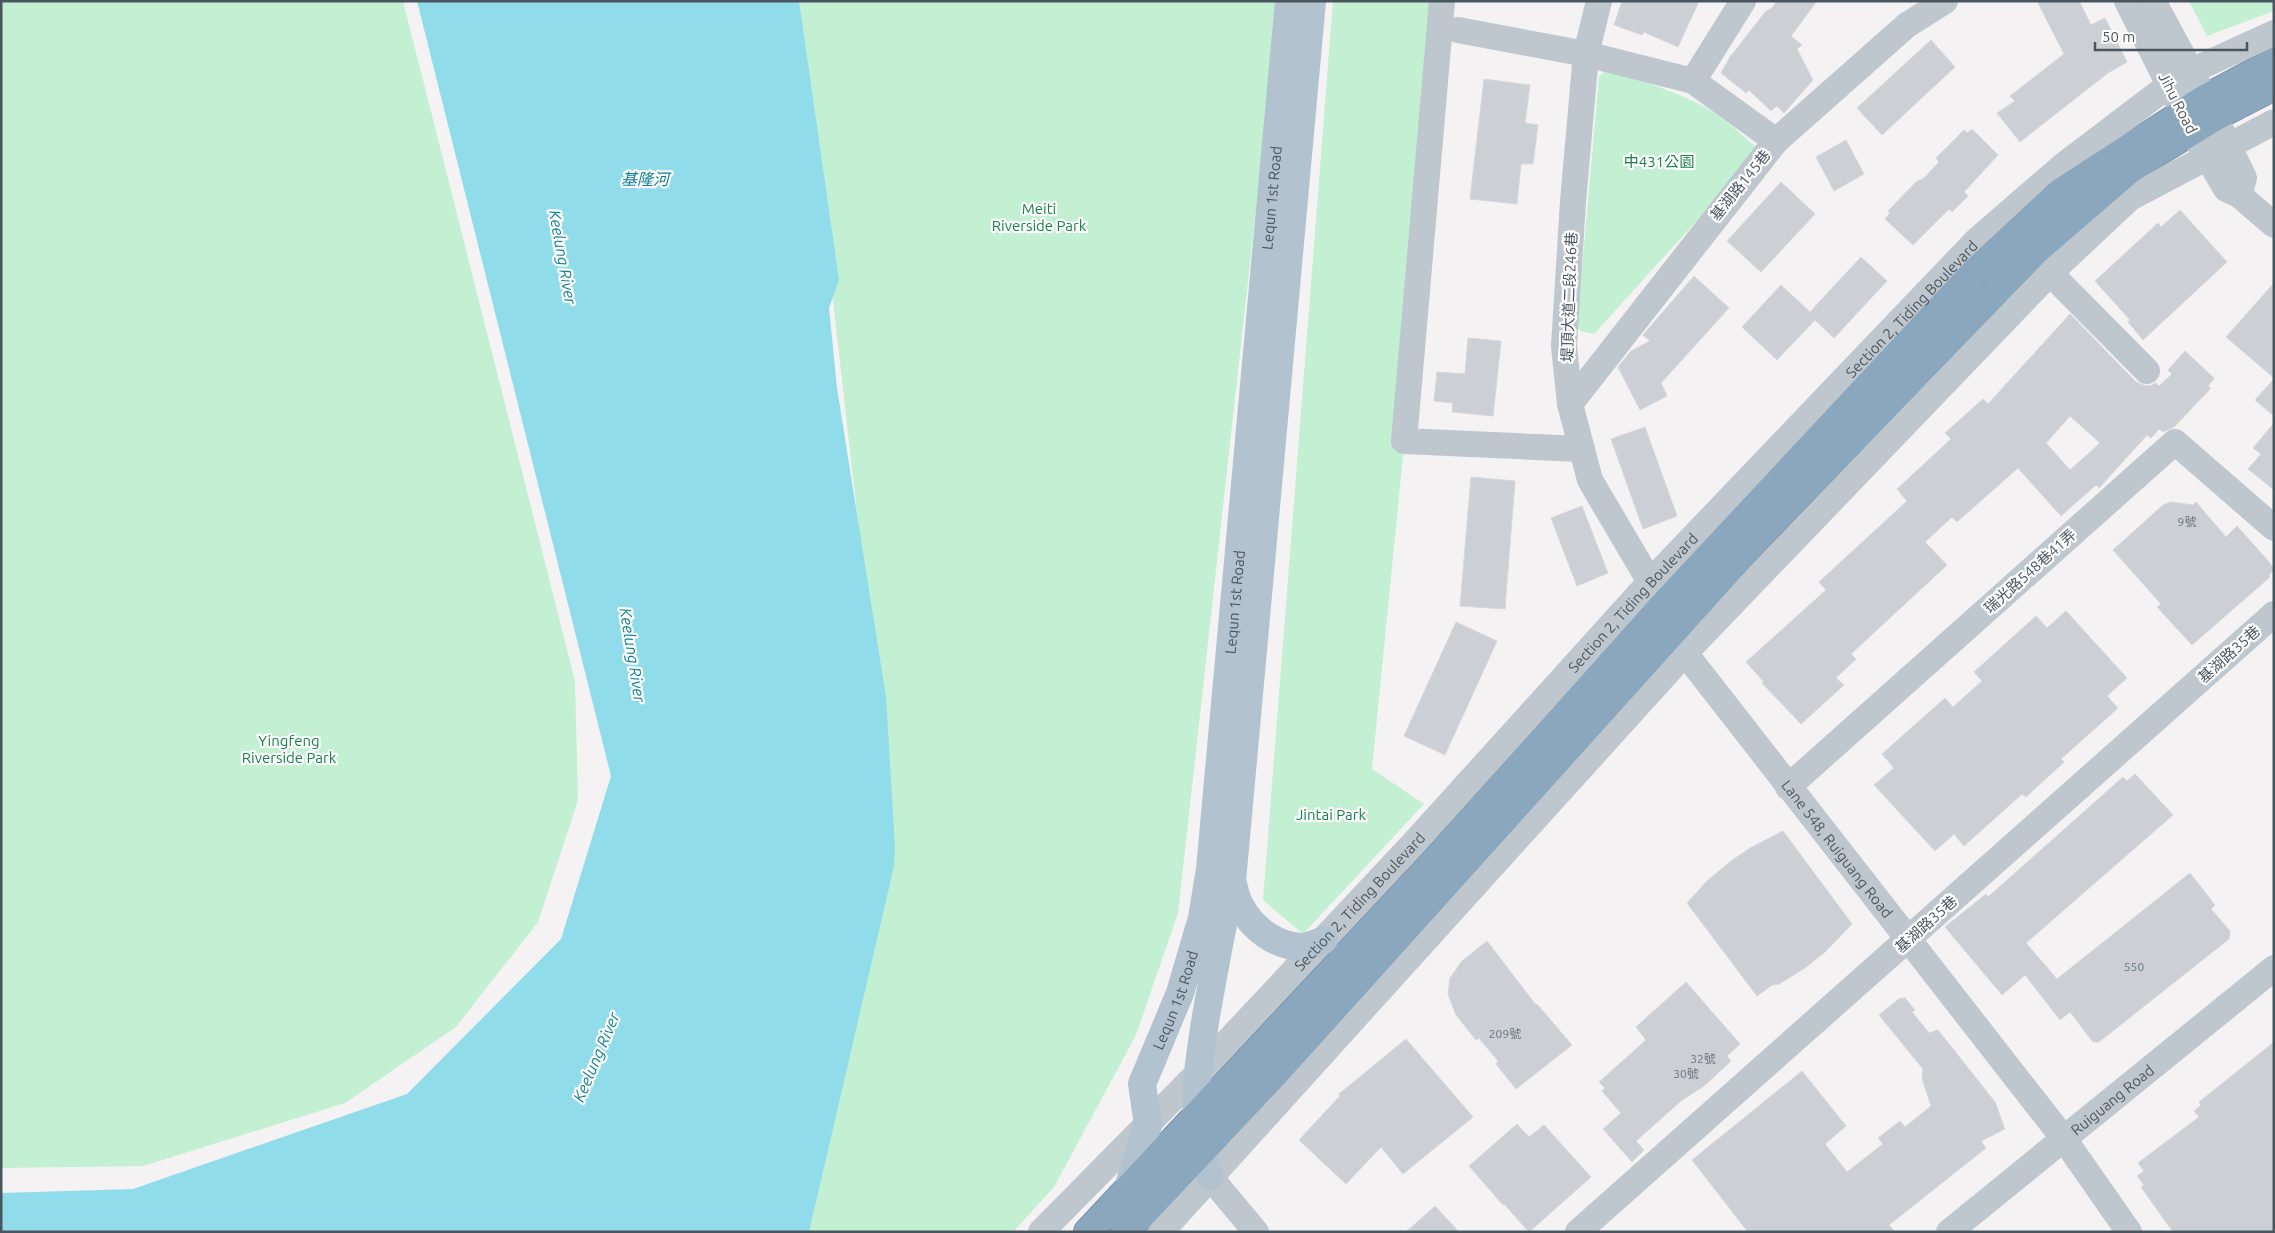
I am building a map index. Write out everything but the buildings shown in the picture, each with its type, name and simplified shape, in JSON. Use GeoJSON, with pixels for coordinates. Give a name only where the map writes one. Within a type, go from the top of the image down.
{"type":"FeatureCollection","features":[{"type":"Feature","properties":{"kind":"highway","name":"Section 2, Tiding Boulevard"},"geometry":{"type":"LineString","coordinates":[[1125,1232],[1205,1166],[1756,539],[2023,264],[2130,169],[2199,115],[2274,62]]}},
{"type":"Feature","properties":{"kind":"highway","name":"Section 2, Tiding Boulevard"},"geometry":{"type":"LineString","coordinates":[[1088,1232],[1436,861],[1662,606],[1975,272],[2060,193],[2199,115],[2274,86]]}},
{"type":"Feature","properties":{"kind":"main road","name":"Lequn 1st Road"},"geometry":{"type":"LineString","coordinates":[[1128,1188],[1148,1125],[1142,1084],[1180,993],[1202,918],[1210,869],[1289,1]]}},
{"type":"Feature","properties":{"kind":"main road","name":"Lequn 1st Road"},"geometry":{"type":"LineString","coordinates":[[1205,1166],[1195,1116],[1197,1074],[1215,961],[1232,881],[1312,1]]}},
{"type":"Feature","properties":{"kind":"main road"},"geometry":{"type":"LineString","coordinates":[[1232,881],[1240,907],[1257,928],[1272,939],[1289,945],[1303,947],[1324,940]]}},
{"type":"Feature","properties":{"kind":"street"},"geometry":{"type":"LineString","coordinates":[[1442,1],[1404,441],[1582,449]]}},
{"type":"Feature","properties":{"kind":"street","name":"堤頂大道二段246巷"},"geometry":{"type":"LineString","coordinates":[[1599,1],[1586,54],[1573,201],[1564,346],[1570,404],[1590,480],[1650,582]]}},
{"type":"Feature","properties":{"kind":"street"},"geometry":{"type":"LineString","coordinates":[[1693,81],[1743,1]]}},
{"type":"Feature","properties":{"kind":"street","name":"基湖路145巷"},"geometry":{"type":"LineString","coordinates":[[1570,404],[1776,141],[1907,25],[1945,1]]}},
{"type":"Feature","properties":{"kind":"street","name":"Jihu Road"},"geometry":{"type":"LineString","coordinates":[[2127,1],[2169,85],[2228,144],[2244,178],[2239,196]]}},
{"type":"Feature","properties":{"kind":"street","name":"Jihu Road"},"geometry":{"type":"LineString","coordinates":[[2153,1],[2191,71],[2206,157],[2226,190],[2239,196],[2274,225]]}},
{"type":"Feature","properties":{"kind":"street"},"geometry":{"type":"LineString","coordinates":[[1458,30],[1586,54],[1693,81],[1776,141]]}},
{"type":"Feature","properties":{"kind":"street","name":"Section 2, Tiding Boulevard"},"geometry":{"type":"LineString","coordinates":[[1041,1232],[1148,1125],[1324,940],[1650,582],[1977,240],[2065,164],[2169,85],[2191,71],[2274,33]]}},
{"type":"Feature","properties":{"kind":"street","name":"Section 2, Tiding Boulevard"},"geometry":{"type":"LineString","coordinates":[[1160,1232],[1205,1166],[1685,653],[2050,272],[2130,198],[2228,144],[2274,122]]}},
{"type":"Feature","properties":{"kind":"street"},"geometry":{"type":"LineString","coordinates":[[2050,272],[2148,371]]}},
{"type":"Feature","properties":{"kind":"street","name":"瑞光路548巷41弄"},"geometry":{"type":"LineString","coordinates":[[1788,787],[2175,442],[2274,528]]}},
{"type":"Feature","properties":{"kind":"street","name":"基湖路35巷"},"geometry":{"type":"LineString","coordinates":[[1578,1232],[2274,614]]}},
{"type":"Feature","properties":{"kind":"street","name":"Lane 548, Ruiguang Road"},"geometry":{"type":"LineString","coordinates":[[1685,653],[1788,787],[1910,938],[2064,1139],[2129,1232]]}},
{"type":"Feature","properties":{"kind":"street","name":"Ruiguang Road"},"geometry":{"type":"LineString","coordinates":[[1949,1232],[2274,968]]}},
{"type":"Feature","properties":{"kind":"street"},"geometry":{"type":"LineString","coordinates":[[1205,1166],[1256,1232]]}},
{"type":"Feature","properties":{"kind":"green space","name":"Yingfeng Riverside Park"},"geometry":{"type":"Polygon","coordinates":[[[1,1],[403,1],[575,681],[578,800],[538,922],[456,1027],[345,1103],[143,1166],[1,1168],[1,1]]]}},
{"type":"Feature","properties":{"kind":"green space","name":"Meiti Riverside Park"},"geometry":{"type":"Polygon","coordinates":[[[799,1],[1279,1],[1178,913],[1136,1035],[1054,1187],[1013,1232],[791,1232],[895,847],[799,1]]]}},
{"type":"Feature","properties":{"kind":"green space","name":"Jintai Park"},"geometry":{"type":"Polygon","coordinates":[[[1333,1],[1448,1],[1372,769],[1424,804],[1303,934],[1263,900],[1333,1]]]}},
{"type":"Feature","properties":{"kind":"green space"},"geometry":{"type":"Polygon","coordinates":[[[2189,1],[2274,1],[2274,11],[2207,36],[2189,1]]]}},
{"type":"Feature","properties":{"kind":"green space","name":"中431公園"},"geometry":{"type":"Polygon","coordinates":[[[1605,71],[1678,94],[1706,108],[1719,116],[1758,149],[1757,154],[1594,334],[1580,331],[1577,325],[1599,77],[1605,71]]]}},
{"type":"Feature","properties":{"kind":"water","name":"基隆河"},"geometry":{"type":"Polygon","coordinates":[[[417,1],[799,1],[839,280],[829,308],[837,388],[886,697],[895,847],[894,866],[809,1232],[1,1232],[1,1193],[133,1189],[407,1094],[561,939],[611,776],[417,1]]]}},
{"type":"Feature","properties":{"kind":"water label","name":"Keelung River"},"geometry":{"type":"Point","coordinates":[563,257]}},
{"type":"Feature","properties":{"kind":"water label","name":"Keelung River"},"geometry":{"type":"Point","coordinates":[633,655]}},
{"type":"Feature","properties":{"kind":"water label","name":"Keelung River"},"geometry":{"type":"Point","coordinates":[596,1057]}}]}
